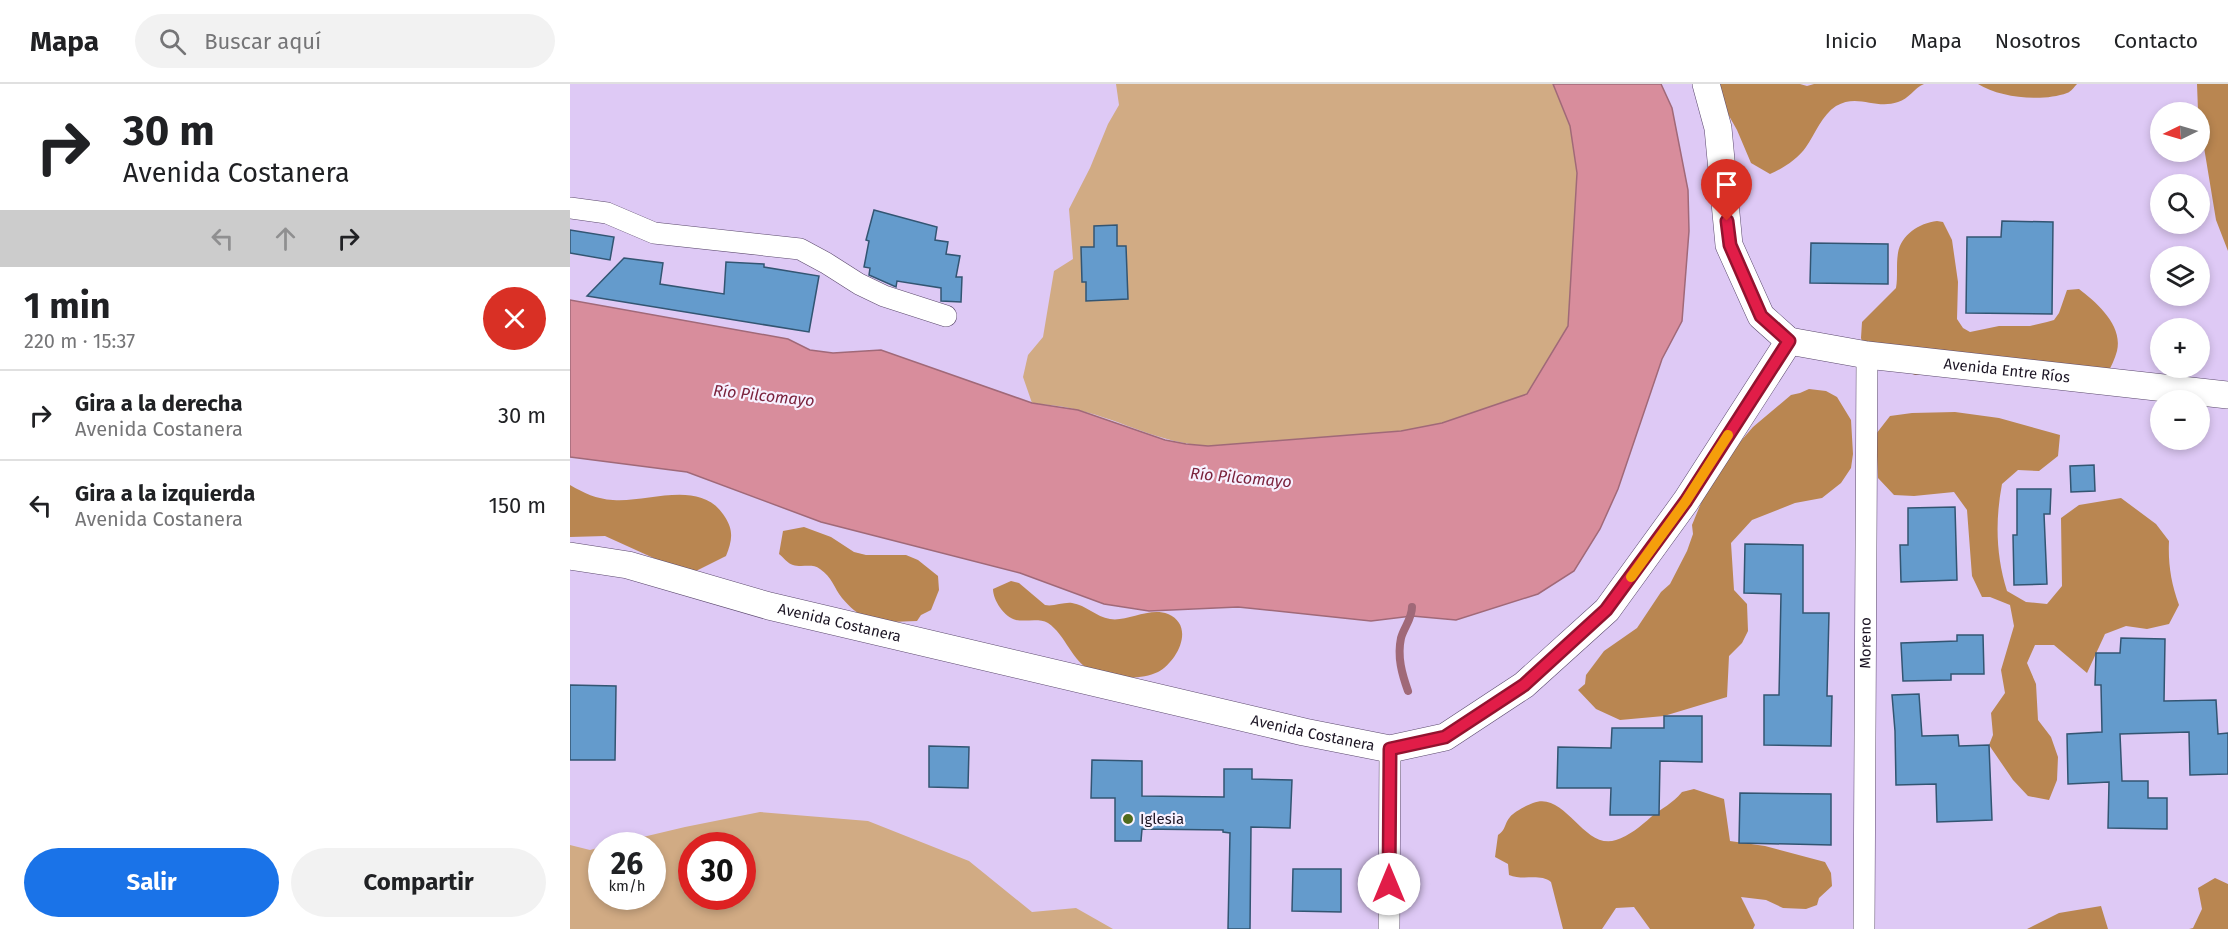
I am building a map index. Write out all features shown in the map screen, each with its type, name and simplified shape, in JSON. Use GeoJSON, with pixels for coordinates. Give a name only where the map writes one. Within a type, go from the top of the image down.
{"type":"FeatureCollection","features":[{"type":"Feature","properties":{"kind":"street"},"geometry":{"type":"LineString","coordinates":[[1706,84],[1718,128],[1730,245],[1761,316],[1789,341]]}},
{"type":"Feature","properties":{"kind":"street"},"geometry":{"type":"LineString","coordinates":[[570,208],[607,213],[654,233],[800,249],[884,296],[946,316]]}},
{"type":"Feature","properties":{"kind":"street","name":"Avenida Entre Ríos"},"geometry":{"type":"LineString","coordinates":[[1789,341],[1867,355],[2228,395]]}},
{"type":"Feature","properties":{"kind":"street","name":"Avenida Costanera"},"geometry":{"type":"LineString","coordinates":[[570,556],[628,566],[769,606],[1304,732],[1390,749],[1445,737],[1524,685],[1606,610],[1686,501],[1789,341]]}},
{"type":"Feature","properties":{"kind":"street","name":"Moreno"},"geometry":{"type":"LineString","coordinates":[[1864,929],[1867,355]]}},
{"type":"Feature","properties":{"kind":"street"},"geometry":{"type":"LineString","coordinates":[[1389,929],[1390,749]]}},
{"type":"Feature","properties":{"kind":"shaded area"},"geometry":{"type":"Polygon","coordinates":[[[1116,84],[1553,84],[1570,126],[1577,173],[1568,326],[1527,394],[1442,423],[1401,431],[1208,446],[1173,441],[1073,409],[1032,403],[1023,377],[1028,355],[1043,337],[1054,271],[1073,259],[1069,209],[1119,105],[1116,84]]]}},
{"type":"Feature","properties":{"kind":"shaded area"},"geometry":{"type":"Polygon","coordinates":[[[1714,84],[1800,84],[1807,86],[1814,84],[1924,84],[1905,98],[1890,104],[1852,101],[1836,106],[1823,120],[1799,156],[1770,174],[1751,163],[1714,84]]]}},
{"type":"Feature","properties":{"kind":"shaded area"},"geometry":{"type":"Polygon","coordinates":[[[1978,84],[2077,84],[2067,93],[2034,98],[1998,93],[1978,84]]]}},
{"type":"Feature","properties":{"kind":"shaded area"},"geometry":{"type":"Polygon","coordinates":[[[2197,84],[2228,84],[2228,251],[2216,220],[2206,162],[2210,162],[2210,102],[2198,102],[2197,84]]]}},
{"type":"Feature","properties":{"kind":"shaded area"},"geometry":{"type":"Polygon","coordinates":[[[1937,221],[1943,222],[1952,240],[1958,282],[1957,319],[1963,328],[1970,332],[1999,326],[2030,326],[2054,320],[2059,313],[2067,290],[2079,289],[2101,308],[2116,332],[2117,351],[2108,373],[1915,375],[1863,345],[1862,322],[1896,288],[1898,253],[1903,241],[1918,227],[1937,221]]]}},
{"type":"Feature","properties":{"kind":"shaded area"},"geometry":{"type":"Polygon","coordinates":[[[1809,389],[1826,391],[1837,397],[1851,420],[1853,454],[1851,468],[1841,483],[1822,498],[1795,503],[1752,520],[1731,543],[1734,590],[1747,604],[1748,631],[1742,643],[1729,656],[1727,697],[1664,716],[1620,720],[1596,709],[1578,690],[1585,684],[1586,675],[1604,651],[1637,628],[1661,592],[1670,584],[1687,551],[1693,534],[1692,525],[1708,486],[1733,450],[1753,427],[1791,395],[1809,389]]]}},
{"type":"Feature","properties":{"kind":"shaded area"},"geometry":{"type":"Polygon","coordinates":[[[1955,412],[1999,418],[2060,435],[2058,456],[2039,471],[2018,470],[2002,484],[1998,511],[1998,538],[2007,591],[2026,602],[2047,604],[2062,586],[2061,518],[2079,505],[2121,498],[2156,524],[2169,541],[2171,573],[2179,605],[2169,624],[2147,629],[2126,626],[2105,634],[2087,673],[2054,645],[2035,645],[2027,663],[2036,684],[2038,720],[2051,737],[2058,757],[2057,780],[2049,800],[2028,796],[2013,780],[1989,745],[1993,735],[1991,713],[2005,693],[2001,670],[2014,626],[2010,605],[1990,597],[1982,597],[1972,576],[1967,510],[1954,492],[1914,496],[1894,495],[1878,478],[1876,434],[1890,416],[1955,412]]]}},
{"type":"Feature","properties":{"kind":"shaded area"},"geometry":{"type":"Polygon","coordinates":[[[570,485],[590,495],[607,499],[627,500],[674,495],[702,498],[715,505],[728,522],[731,536],[726,556],[696,571],[680,570],[605,536],[570,537],[570,485]]]}},
{"type":"Feature","properties":{"kind":"shaded area"},"geometry":{"type":"Polygon","coordinates":[[[804,527],[831,537],[854,552],[866,555],[906,555],[918,560],[938,576],[939,590],[931,610],[921,615],[917,621],[876,621],[859,614],[842,598],[830,579],[820,569],[814,566],[796,566],[787,562],[779,554],[783,531],[804,527]]]}},
{"type":"Feature","properties":{"kind":"shaded area"},"geometry":{"type":"Polygon","coordinates":[[[1011,581],[1019,583],[1045,605],[1072,603],[1110,619],[1153,612],[1168,614],[1181,627],[1181,644],[1165,667],[1150,675],[1124,677],[1091,670],[1079,661],[1048,623],[1016,620],[1003,612],[993,589],[1011,581]]]}},
{"type":"Feature","properties":{"kind":"shaded area"},"geometry":{"type":"Polygon","coordinates":[[[1694,789],[1724,799],[1730,841],[1765,846],[1825,862],[1831,873],[1832,886],[1819,898],[1817,905],[1806,909],[1783,908],[1766,900],[1741,897],[1755,925],[1753,929],[1650,929],[1634,907],[1616,908],[1602,929],[1563,929],[1551,882],[1542,878],[1509,875],[1508,864],[1495,857],[1498,835],[1508,820],[1517,811],[1533,803],[1544,801],[1555,805],[1584,830],[1605,841],[1616,840],[1630,833],[1671,803],[1682,792],[1694,789]]]}},
{"type":"Feature","properties":{"kind":"shaded area"},"geometry":{"type":"Polygon","coordinates":[[[760,812],[868,821],[969,861],[1032,912],[1076,908],[1113,929],[570,929],[570,845],[588,850],[588,910],[666,910],[666,832],[664,832],[760,812]]]}},
{"type":"Feature","properties":{"kind":"shaded area"},"geometry":{"type":"Polygon","coordinates":[[[2215,878],[2228,884],[2228,929],[2189,929],[2193,928],[2202,909],[2198,888],[2215,878]]]}},
{"type":"Feature","properties":{"kind":"shaded area"},"geometry":{"type":"Polygon","coordinates":[[[2101,906],[2108,929],[2027,929],[2059,913],[2101,906]]]}},
{"type":"Feature","properties":{"kind":"water","name":"Río Pilcomayo"},"geometry":{"type":"Polygon","coordinates":[[[1553,84],[1661,84],[1672,108],[1688,190],[1689,231],[1682,321],[1662,359],[1618,489],[1600,529],[1574,571],[1538,594],[1456,620],[1412,616],[1371,621],[1238,607],[1149,611],[1104,604],[1020,573],[821,522],[687,472],[570,457],[570,300],[788,339],[810,350],[833,353],[881,350],[1032,403],[1078,410],[1165,440],[1186,444],[1208,446],[1401,431],[1442,423],[1527,394],[1568,326],[1577,173],[1570,126],[1553,84]]]}},
{"type":"Feature","properties":{"kind":"building"},"geometry":{"type":"Polygon","coordinates":[[[874,210],[937,227],[935,240],[948,242],[946,254],[960,256],[956,277],[962,277],[961,302],[941,301],[941,288],[897,281],[896,287],[869,275],[870,268],[864,267],[869,241],[866,240],[874,210]]]}},
{"type":"Feature","properties":{"kind":"building"},"geometry":{"type":"Polygon","coordinates":[[[2002,221],[2053,222],[2052,314],[1966,313],[1967,237],[2001,237],[2002,221]]]}},
{"type":"Feature","properties":{"kind":"building"},"geometry":{"type":"Polygon","coordinates":[[[1117,225],[1117,246],[1126,246],[1128,299],[1086,301],[1086,282],[1082,282],[1081,247],[1094,247],[1094,226],[1117,225]]]}},
{"type":"Feature","properties":{"kind":"building"},"geometry":{"type":"Polygon","coordinates":[[[570,230],[614,237],[610,260],[570,253],[570,230]]]}},
{"type":"Feature","properties":{"kind":"building"},"geometry":{"type":"Polygon","coordinates":[[[1811,243],[1888,244],[1888,284],[1810,283],[1811,243]]]}},
{"type":"Feature","properties":{"kind":"building"},"geometry":{"type":"Polygon","coordinates":[[[624,258],[663,263],[660,284],[724,294],[726,262],[764,264],[764,267],[819,276],[809,332],[587,296],[624,258]]]}},
{"type":"Feature","properties":{"kind":"building"},"geometry":{"type":"Polygon","coordinates":[[[2094,465],[2095,491],[2071,492],[2070,466],[2094,465]]]}},
{"type":"Feature","properties":{"kind":"building"},"geometry":{"type":"Polygon","coordinates":[[[2017,489],[2051,489],[2050,514],[2044,514],[2047,584],[2014,585],[2013,535],[2017,535],[2017,489]]]}},
{"type":"Feature","properties":{"kind":"building"},"geometry":{"type":"Polygon","coordinates":[[[1955,507],[1957,580],[1901,582],[1900,545],[1908,545],[1908,508],[1955,507]]]}},
{"type":"Feature","properties":{"kind":"building"},"geometry":{"type":"Polygon","coordinates":[[[1745,544],[1803,545],[1803,613],[1829,613],[1827,696],[1832,696],[1831,746],[1764,745],[1764,695],[1779,695],[1781,594],[1744,593],[1745,544]]]}},
{"type":"Feature","properties":{"kind":"building"},"geometry":{"type":"Polygon","coordinates":[[[1957,635],[1983,635],[1984,674],[1951,674],[1951,680],[1903,681],[1901,643],[1957,641],[1957,635]]]}},
{"type":"Feature","properties":{"kind":"building"},"geometry":{"type":"Polygon","coordinates":[[[2121,638],[2165,639],[2164,701],[2216,700],[2218,734],[2228,733],[2228,774],[2190,775],[2189,732],[2120,734],[2122,781],[2148,781],[2148,798],[2167,798],[2167,829],[2108,828],[2109,782],[2068,784],[2067,734],[2102,732],[2101,685],[2095,685],[2096,653],[2120,653],[2121,638]]]}},
{"type":"Feature","properties":{"kind":"building"},"geometry":{"type":"Polygon","coordinates":[[[570,685],[616,686],[615,760],[570,760],[570,685]]]}},
{"type":"Feature","properties":{"kind":"building"},"geometry":{"type":"Polygon","coordinates":[[[1919,694],[1922,736],[1958,735],[1959,746],[1989,745],[1992,820],[1937,822],[1936,784],[1896,785],[1892,695],[1919,694]]]}},
{"type":"Feature","properties":{"kind":"building"},"geometry":{"type":"Polygon","coordinates":[[[1664,716],[1702,716],[1702,762],[1660,761],[1659,815],[1610,815],[1611,788],[1557,788],[1558,747],[1611,748],[1612,728],[1664,728],[1664,716]]]}},
{"type":"Feature","properties":{"kind":"building"},"geometry":{"type":"Polygon","coordinates":[[[929,746],[969,747],[968,788],[929,787],[929,746]]]}},
{"type":"Feature","properties":{"kind":"building"},"geometry":{"type":"Polygon","coordinates":[[[1092,760],[1142,761],[1142,796],[1224,797],[1224,769],[1252,769],[1252,779],[1292,780],[1290,828],[1251,827],[1250,929],[1228,929],[1230,833],[1223,832],[1223,830],[1142,829],[1141,841],[1115,841],[1115,798],[1091,798],[1092,760]]]}},
{"type":"Feature","properties":{"kind":"building"},"geometry":{"type":"Polygon","coordinates":[[[1740,793],[1831,794],[1831,845],[1739,843],[1740,793]]]}},
{"type":"Feature","properties":{"kind":"building"},"geometry":{"type":"Polygon","coordinates":[[[1293,869],[1341,869],[1341,912],[1292,911],[1293,869]]]}},
{"type":"Feature","properties":{"kind":"waterway"},"geometry":{"type":"LineString","coordinates":[[1408,691],[1402,672],[1400,652],[1401,638],[1412,607]]}},
{"type":"Feature","properties":{"kind":"slow traffic"},"geometry":{"type":"LineString","coordinates":[[1631,577],[1686,501],[1728,435]]}},
{"type":"Feature","properties":{"kind":"place","name":"Iglesia"},"geometry":{"type":"Point","coordinates":[1128,819]}},
{"type":"Feature","properties":{"kind":"route"},"geometry":{"type":"LineString","coordinates":[[1389,884],[1390,749],[1445,737],[1524,685],[1606,610],[1686,501],[1789,341],[1761,316],[1730,245],[1727,221]]}}]}
